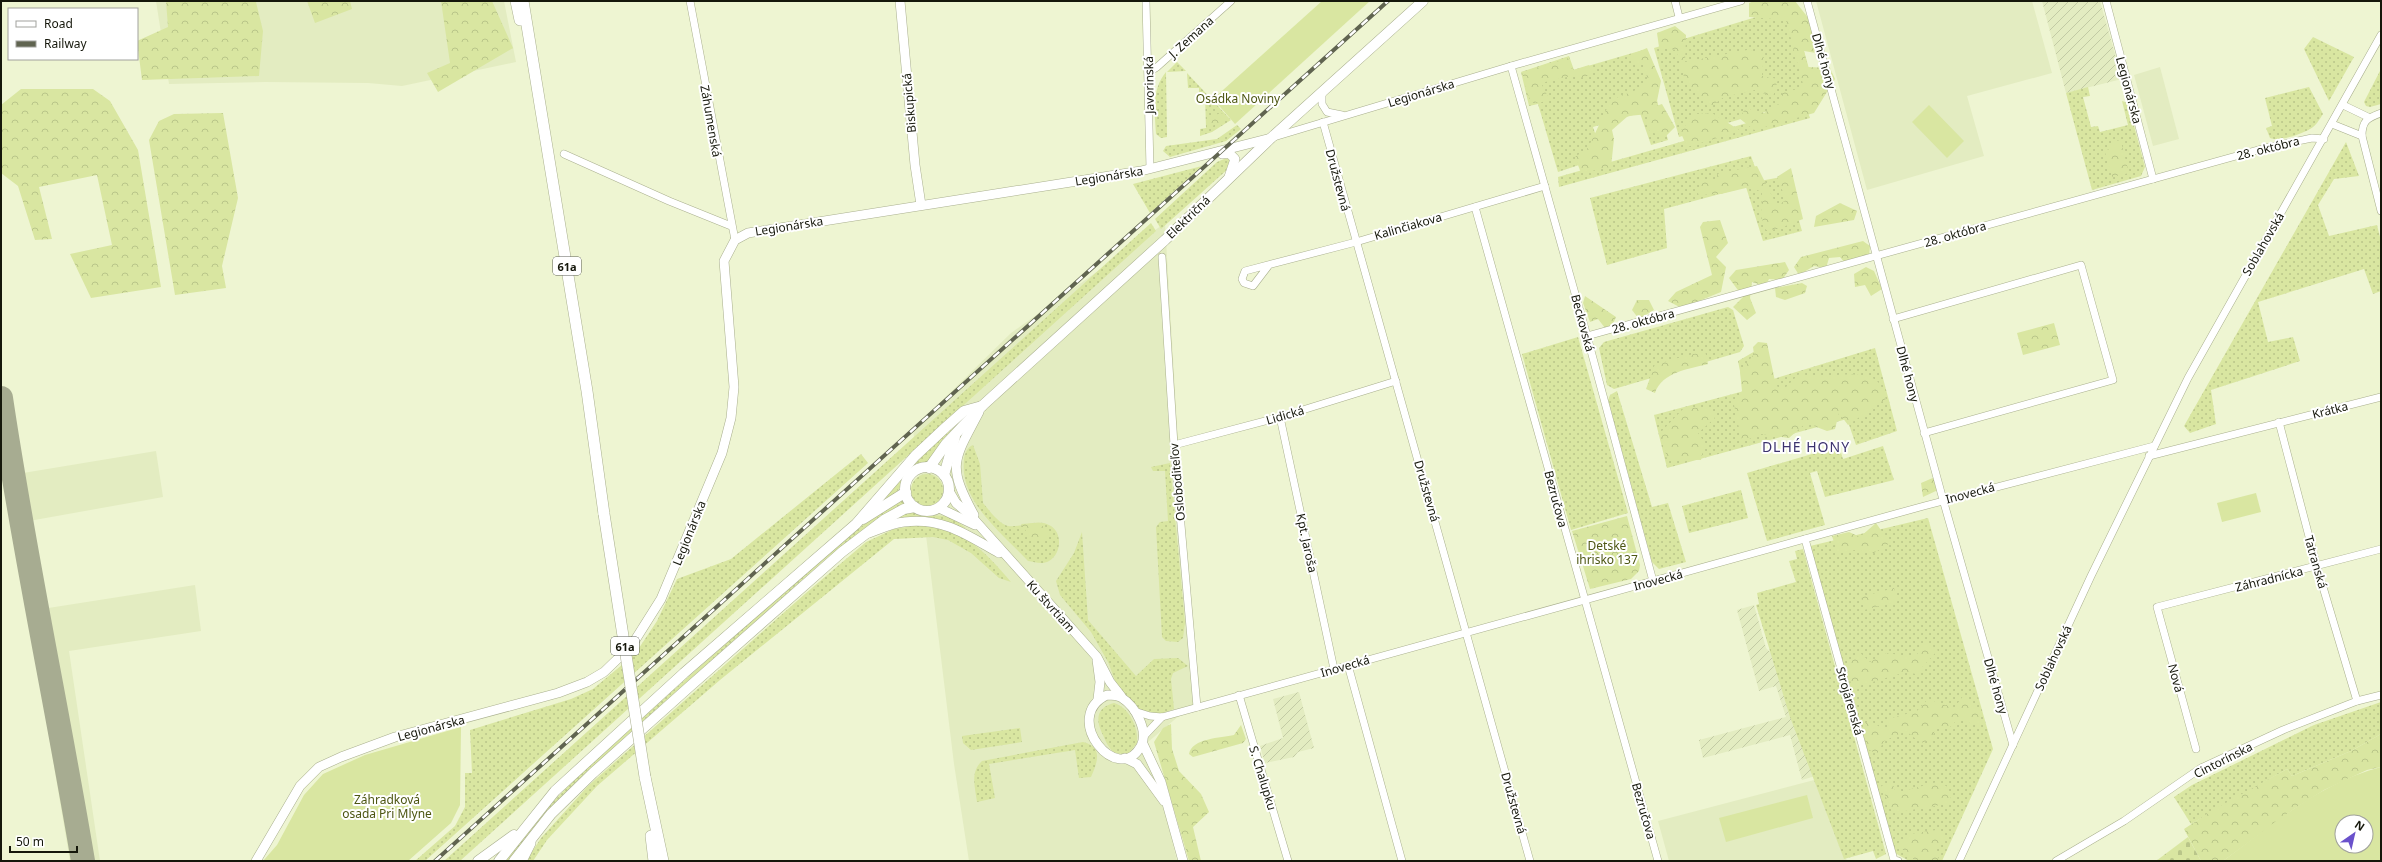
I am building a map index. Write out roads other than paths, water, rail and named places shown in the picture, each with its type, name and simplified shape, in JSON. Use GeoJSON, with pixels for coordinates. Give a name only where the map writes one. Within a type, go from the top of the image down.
{"type":"FeatureCollection","features":[{"type":"Feature","properties":{"kind":"main road"},"geometry":{"type":"LineString","coordinates":[[516,1],[542,112]]}},
{"type":"Feature","properties":{"kind":"main road","name":"61a"},"geometry":{"type":"LineString","coordinates":[[523,1],[587,391],[604,514],[645,777],[654,861]]}},
{"type":"Feature","properties":{"kind":"main road","name":"Električná"},"geometry":{"type":"LineString","coordinates":[[929,468],[946,444],[956,436],[982,406],[1165,240],[1271,138],[1423,1]]}},
{"type":"Feature","properties":{"kind":"main road"},"geometry":{"type":"LineString","coordinates":[[499,861],[527,824],[555,791],[678,678],[856,524],[915,456],[964,411],[982,406]]}},
{"type":"Feature","properties":{"kind":"main road","name":"Električná"},"geometry":{"type":"LineString","coordinates":[[944,475],[945,464],[956,436]]}},
{"type":"Feature","properties":{"kind":"main road"},"geometry":{"type":"LineString","coordinates":[[514,861],[552,814],[593,773],[842,552],[868,534],[884,520],[904,508],[915,507],[926,511],[939,508],[944,504],[949,491],[944,475],[929,468],[916,470],[911,474],[908,480],[906,492],[915,507]]}},
{"type":"Feature","properties":{"kind":"main road"},"geometry":{"type":"LineString","coordinates":[[856,524],[906,492]]}},
{"type":"Feature","properties":{"kind":"main road","name":"61a"},"geometry":{"type":"LineString","coordinates":[[645,777],[663,861]]}},
{"type":"Feature","properties":{"kind":"main road"},"geometry":{"type":"LineString","coordinates":[[478,861],[527,824]]}},
{"type":"Feature","properties":{"kind":"main road"},"geometry":{"type":"LineString","coordinates":[[521,861],[530,843]]}},
{"type":"Feature","properties":{"kind":"street","name":"Záhumenská"},"geometry":{"type":"LineString","coordinates":[[690,1],[731,226],[735,240]]}},
{"type":"Feature","properties":{"kind":"street","name":"Biskupická"},"geometry":{"type":"LineString","coordinates":[[900,1],[915,165],[921,205]]}},
{"type":"Feature","properties":{"kind":"street","name":"Javorinská"},"geometry":{"type":"LineString","coordinates":[[1146,1],[1149,72],[1150,169]]}},
{"type":"Feature","properties":{"kind":"street","name":"J. Zemana"},"geometry":{"type":"LineString","coordinates":[[1149,72],[1157,67],[1231,1]]}},
{"type":"Feature","properties":{"kind":"street"},"geometry":{"type":"LineString","coordinates":[[1675,1],[1679,17]]}},
{"type":"Feature","properties":{"kind":"street","name":"Legionárska"},"geometry":{"type":"LineString","coordinates":[[256,861],[300,786],[319,767],[341,757],[395,738],[558,693],[588,682],[604,672],[632,645],[661,600],[722,453],[731,418],[734,387],[724,261],[735,240],[748,233],[1150,169],[1271,138],[1679,17],[1741,1]]}},
{"type":"Feature","properties":{"kind":"street","name":"Dlhé hony"},"geometry":{"type":"LineString","coordinates":[[1807,1],[1924,433],[2013,745]]}},
{"type":"Feature","properties":{"kind":"street","name":"Legionárska"},"geometry":{"type":"LineString","coordinates":[[2106,1],[2153,179]]}},
{"type":"Feature","properties":{"kind":"street","name":"Soblahovská"},"geometry":{"type":"LineString","coordinates":[[1959,861],[2154,446],[2232,298],[2324,139],[2381,35]]}},
{"type":"Feature","properties":{"kind":"street","name":"Beckovská"},"geometry":{"type":"LineString","coordinates":[[1511,66],[1587,336],[1653,581]]}},
{"type":"Feature","properties":{"kind":"street"},"geometry":{"type":"LineString","coordinates":[[1322,93],[1322,104],[1327,112],[1346,115]]}},
{"type":"Feature","properties":{"kind":"street"},"geometry":{"type":"LineString","coordinates":[[2343,105],[2368,117]]}},
{"type":"Feature","properties":{"kind":"street"},"geometry":{"type":"LineString","coordinates":[[2381,113],[2368,117],[2362,125],[2362,136],[2381,211]]}},
{"type":"Feature","properties":{"kind":"street","name":"Družstevná"},"geometry":{"type":"LineString","coordinates":[[1323,122],[1530,861]]}},
{"type":"Feature","properties":{"kind":"street"},"geometry":{"type":"LineString","coordinates":[[2332,124],[2362,136]]}},
{"type":"Feature","properties":{"kind":"street","name":"28. októbra"},"geometry":{"type":"LineString","coordinates":[[1587,336],[2265,148],[2312,138],[2324,139]]}},
{"type":"Feature","properties":{"kind":"street"},"geometry":{"type":"LineString","coordinates":[[564,154],[669,201],[731,226]]}},
{"type":"Feature","properties":{"kind":"street"},"geometry":{"type":"LineString","coordinates":[[1212,154],[1233,155],[1234,166],[1229,178]]}},
{"type":"Feature","properties":{"kind":"street","name":"Kalinčiakova"},"geometry":{"type":"LineString","coordinates":[[1269,265],[1356,242],[1545,186]]}},
{"type":"Feature","properties":{"kind":"street","name":"Bezručova"},"geometry":{"type":"LineString","coordinates":[[1475,207],[1658,861]]}},
{"type":"Feature","properties":{"kind":"street","name":"Osloboditeľov"},"geometry":{"type":"LineString","coordinates":[[1162,258],[1174,445],[1197,707]]}},
{"type":"Feature","properties":{"kind":"street"},"geometry":{"type":"LineString","coordinates":[[1893,319],[2081,265],[2111,372],[2113,380],[1924,433]]}},
{"type":"Feature","properties":{"kind":"street","name":"Lidická"},"geometry":{"type":"LineString","coordinates":[[1174,445],[1280,417],[1396,381]]}},
{"type":"Feature","properties":{"kind":"street","name":"Krátka"},"geometry":{"type":"LineString","coordinates":[[2279,422],[2381,397]]}},
{"type":"Feature","properties":{"kind":"street"},"geometry":{"type":"LineString","coordinates":[[982,406],[958,453],[956,474],[962,493],[982,529]]}},
{"type":"Feature","properties":{"kind":"street","name":"Kpt. Jaroša"},"geometry":{"type":"LineString","coordinates":[[1280,417],[1334,669]]}},
{"type":"Feature","properties":{"kind":"street"},"geometry":{"type":"LineString","coordinates":[[2149,456],[2279,422]]}},
{"type":"Feature","properties":{"kind":"street","name":"Tatranská"},"geometry":{"type":"LineString","coordinates":[[2279,422],[2317,567],[2357,701]]}},
{"type":"Feature","properties":{"kind":"street","name":"Inovecká"},"geometry":{"type":"LineString","coordinates":[[1134,711],[1150,716],[1162,717],[1943,500],[2154,446]]}},
{"type":"Feature","properties":{"kind":"street","name":"Ku štvrtiam"},"geometry":{"type":"LineString","coordinates":[[949,491],[956,503],[982,529],[1005,557],[1097,657],[1110,682],[1121,696],[1130,703],[1143,729],[1143,740],[1161,782],[1183,861]]}},
{"type":"Feature","properties":{"kind":"street","name":"Ku štvrtiam"},"geometry":{"type":"LineString","coordinates":[[939,508],[960,516],[982,529]]}},
{"type":"Feature","properties":{"kind":"street","name":"Ku štvrtiam"},"geometry":{"type":"LineString","coordinates":[[868,534],[903,522],[921,521],[943,524],[960,530],[1005,557]]}},
{"type":"Feature","properties":{"kind":"street","name":"Strojárenská"},"geometry":{"type":"LineString","coordinates":[[1805,539],[1896,860]]}},
{"type":"Feature","properties":{"kind":"street","name":"Záhradnícka"},"geometry":{"type":"LineString","coordinates":[[2157,607],[2317,567],[2381,549]]}},
{"type":"Feature","properties":{"kind":"street","name":"Nová"},"geometry":{"type":"LineString","coordinates":[[2157,607],[2196,749]]}},
{"type":"Feature","properties":{"kind":"street","name":"Ku štvrtiam"},"geometry":{"type":"LineString","coordinates":[[1097,657],[1100,682],[1098,699],[1090,714],[1089,722],[1095,738],[1108,756],[1116,759],[1125,758],[1137,764],[1166,804]]}},
{"type":"Feature","properties":{"kind":"street"},"geometry":{"type":"LineString","coordinates":[[1348,665],[1402,861]]}},
{"type":"Feature","properties":{"kind":"street"},"geometry":{"type":"LineString","coordinates":[[1098,699],[1108,694],[1121,696]]}},
{"type":"Feature","properties":{"kind":"street","name":"Cintorínska"},"geometry":{"type":"LineString","coordinates":[[2056,861],[2124,820],[2201,768],[2283,730],[2357,701],[2381,694]]}},
{"type":"Feature","properties":{"kind":"street","name":"S. Chalupku"},"geometry":{"type":"LineString","coordinates":[[1239,695],[1288,861]]}},
{"type":"Feature","properties":{"kind":"street"},"geometry":{"type":"LineString","coordinates":[[1125,758],[1132,756],[1162,717]]}},
{"type":"Feature","properties":{"kind":"railway"},"geometry":{"type":"LineString","coordinates":[[435,861],[1388,1]]}},
{"type":"Feature","properties":{"kind":"district","name":"DLHÉ HONY"},"geometry":{"type":"Point","coordinates":[1806,446]}},
{"type":"Feature","properties":{"kind":"park label","name":"Osádka Noviny"},"geometry":{"type":"Point","coordinates":[1238,98]}},
{"type":"Feature","properties":{"kind":"park label","name":"Detské ihrisko 137"},"geometry":{"type":"Point","coordinates":[1607,552]}},
{"type":"Feature","properties":{"kind":"park label","name":"Záhradková osada Pri Mlyne"},"geometry":{"type":"Point","coordinates":[387,806]}}]}
